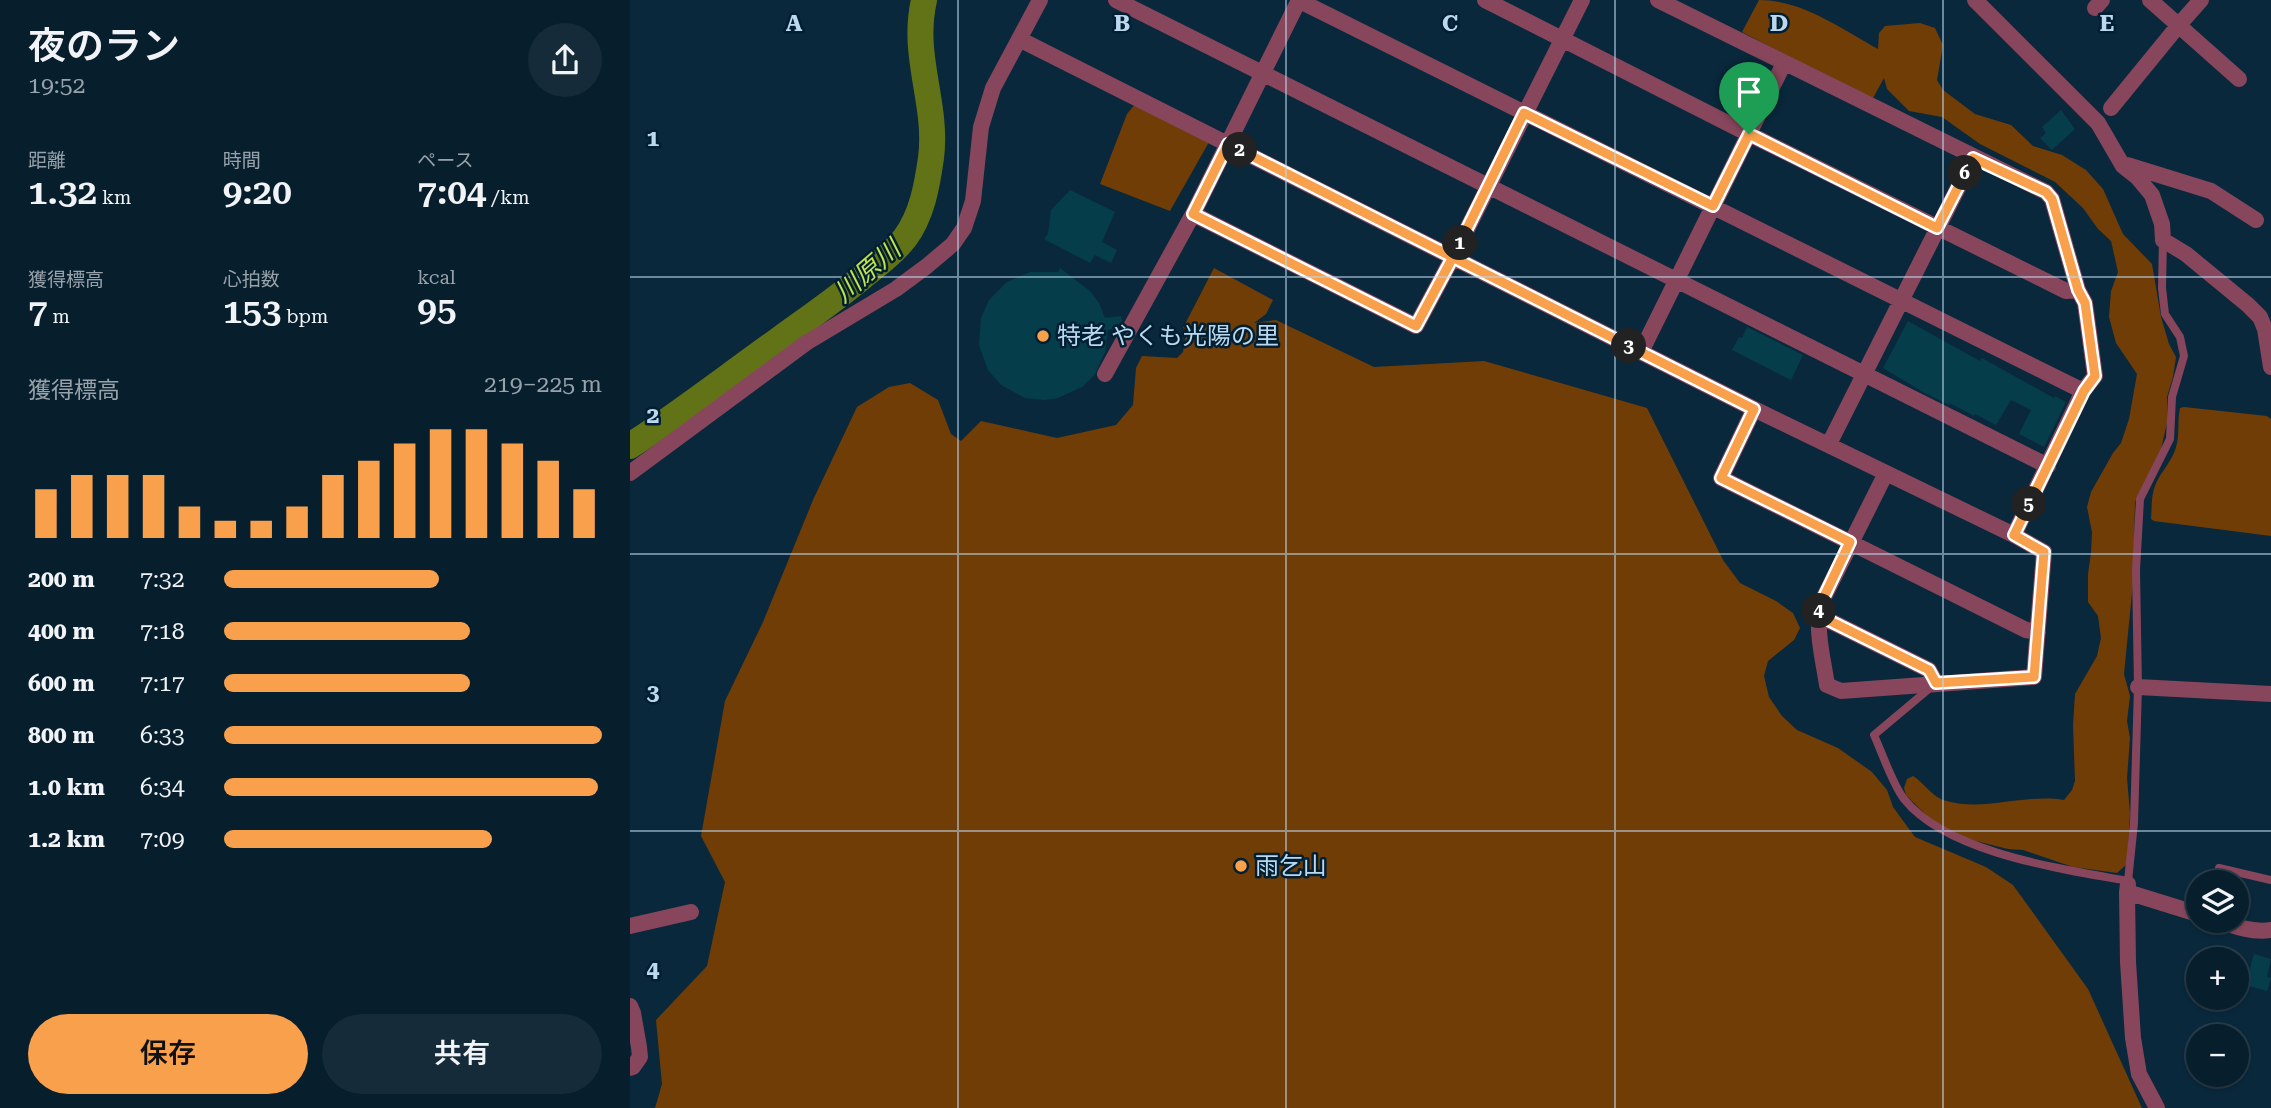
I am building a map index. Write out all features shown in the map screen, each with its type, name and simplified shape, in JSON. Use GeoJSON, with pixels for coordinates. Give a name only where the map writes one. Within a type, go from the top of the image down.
{"type":"FeatureCollection","features":[{"type":"Feature","properties":{"kind":"street"},"geometry":{"type":"LineString","coordinates":[[630,473],[806,343],[896,289],[953,244],[964,228],[974,201],[981,127],[993,88],[1040,0]]}},
{"type":"Feature","properties":{"kind":"street"},"geometry":{"type":"LineString","coordinates":[[1116,0],[2048,466]]}},
{"type":"Feature","properties":{"kind":"street"},"geometry":{"type":"LineString","coordinates":[[1105,374],[1193,214],[1298,0],[2084,391]]}},
{"type":"Feature","properties":{"kind":"street"},"geometry":{"type":"LineString","coordinates":[[1485,0],[1937,228],[2066,291],[2078,290]]}},
{"type":"Feature","properties":{"kind":"street"},"geometry":{"type":"LineString","coordinates":[[1193,214],[1416,326],[1582,0]]}},
{"type":"Feature","properties":{"kind":"street"},"geometry":{"type":"LineString","coordinates":[[1658,0],[2046,192],[2052,199],[2078,290],[2085,303],[2095,376],[2084,391],[2014,535]]}},
{"type":"Feature","properties":{"kind":"street"},"geometry":{"type":"LineString","coordinates":[[1975,0],[2098,123],[2121,163],[2152,195],[2162,224],[2163,240],[2186,254],[2260,317],[2265,329],[2271,367]]}},
{"type":"Feature","properties":{"kind":"street"},"geometry":{"type":"LineString","coordinates":[[2150,0],[2239,79]]}},
{"type":"Feature","properties":{"kind":"street"},"geometry":{"type":"LineString","coordinates":[[2111,108],[2202,0]]}},
{"type":"Feature","properties":{"kind":"street"},"geometry":{"type":"LineString","coordinates":[[1019,39],[2044,552],[2034,677],[1841,691],[1827,685],[1819,633],[1818,615],[1821,603],[1886,473]]}},
{"type":"Feature","properties":{"kind":"street"},"geometry":{"type":"LineString","coordinates":[[1640,352],[1784,63]]}},
{"type":"Feature","properties":{"kind":"street"},"geometry":{"type":"LineString","coordinates":[[1829,444],[1973,158]]}},
{"type":"Feature","properties":{"kind":"street"},"geometry":{"type":"LineString","coordinates":[[2121,163],[2211,191],[2256,220]]}},
{"type":"Feature","properties":{"kind":"street"},"geometry":{"type":"LineString","coordinates":[[1754,409],[1721,478],[2026,630],[2038,632]]}},
{"type":"Feature","properties":{"kind":"street"},"geometry":{"type":"LineString","coordinates":[[1818,615],[1929,670],[1936,683]]}},
{"type":"Feature","properties":{"kind":"street"},"geometry":{"type":"LineString","coordinates":[[2138,687],[2271,694]]}},
{"type":"Feature","properties":{"kind":"street"},"geometry":{"type":"LineString","coordinates":[[2157,1108],[2139,1074],[2133,1038],[2128,962],[2128,887],[2186,909]]}},
{"type":"Feature","properties":{"kind":"street"},"geometry":{"type":"LineString","coordinates":[[630,926],[691,912]]}},
{"type":"Feature","properties":{"kind":"street"},"geometry":{"type":"LineString","coordinates":[[2249,928],[2271,930]]}},
{"type":"Feature","properties":{"kind":"street"},"geometry":{"type":"LineString","coordinates":[[630,1006],[636,1025],[640,1057],[634,1067],[630,1068]]}},
{"type":"Feature","properties":{"kind":"lane"},"geometry":{"type":"LineString","coordinates":[[1936,683],[1874,735],[1902,797],[1925,820],[1954,838],[2128,887],[2134,823],[2138,687],[2136,570],[2140,499],[2170,439],[2172,397],[2184,356],[2180,337],[2165,314],[2162,288],[2163,240]]}},
{"type":"Feature","properties":{"kind":"lane"},"geometry":{"type":"LineString","coordinates":[[2219,868],[2271,880]]}},
{"type":"Feature","properties":{"kind":"shaded area"},"geometry":{"type":"Polygon","coordinates":[[[1759,0],[1775,1],[1806,10],[1878,49],[1879,33],[1885,26],[1920,23],[1935,28],[1943,45],[1937,80],[1943,90],[1975,114],[2011,125],[2033,146],[2062,155],[2086,170],[2103,189],[2123,234],[2152,264],[2161,317],[2176,357],[2167,397],[2167,423],[2161,449],[2135,502],[2133,583],[2124,674],[2130,696],[2127,778],[2130,813],[2126,865],[2117,873],[2073,867],[2023,850],[1956,836],[1928,817],[1906,795],[1904,788],[1907,779],[1913,776],[1943,800],[1973,804],[2034,799],[2064,800],[2072,790],[2075,781],[2075,694],[2097,656],[2101,638],[2098,616],[2088,602],[2092,532],[2087,507],[2091,492],[2121,443],[2129,419],[2137,374],[2116,343],[2109,317],[2111,291],[2118,272],[2111,241],[2098,229],[2083,208],[2055,182],[1980,144],[1942,117],[1909,111],[1887,89],[1884,78],[1872,100],[1742,32],[1759,0]]]}},
{"type":"Feature","properties":{"kind":"shaded area"},"geometry":{"type":"Polygon","coordinates":[[[1136,103],[1209,142],[1170,211],[1100,184],[1127,114],[1136,103]]]}},
{"type":"Feature","properties":{"kind":"shaded area"},"geometry":{"type":"Polygon","coordinates":[[[1214,268],[1273,300],[1266,314],[1254,323],[1276,320],[1374,367],[1484,361],[1647,408],[1723,560],[1740,583],[1793,613],[1800,628],[1794,640],[1768,661],[1764,676],[1769,697],[1782,716],[1797,730],[1838,748],[1872,772],[1887,790],[1893,807],[1915,837],[1986,867],[2013,885],[2088,989],[2142,1108],[655,1108],[662,1084],[656,1020],[707,966],[725,882],[701,836],[725,701],[763,622],[813,500],[857,407],[889,387],[910,383],[938,400],[951,434],[961,441],[981,421],[1057,438],[1116,425],[1133,405],[1136,368],[1142,356],[1177,358],[1183,352],[1186,335],[1192,333],[1183,328],[1214,268]]]}},
{"type":"Feature","properties":{"kind":"shaded area"},"geometry":{"type":"Polygon","coordinates":[[[2180,408],[2267,416],[2271,419],[2271,536],[2151,519],[2154,490],[2174,452],[2180,408]]]}},
{"type":"Feature","properties":{"kind":"building"},"geometry":{"type":"Polygon","coordinates":[[[2061,110],[2075,129],[2052,150],[2040,138],[2046,133],[2042,127],[2061,110]]]}},
{"type":"Feature","properties":{"kind":"building"},"geometry":{"type":"Polygon","coordinates":[[[1070,190],[1115,212],[1102,242],[1117,250],[1111,263],[1095,255],[1090,263],[1044,239],[1048,234],[1051,210],[1070,190]]]}},
{"type":"Feature","properties":{"kind":"building","name":"特老 やくも光陽の里"},"geometry":{"type":"Polygon","coordinates":[[[1060,268],[1090,291],[1105,318],[1121,316],[1122,321],[1119,327],[1108,330],[1105,352],[1095,374],[1082,387],[1058,398],[1025,398],[1001,385],[988,370],[979,345],[981,318],[989,300],[1007,282],[1030,272],[1058,272],[1060,268]]]}},
{"type":"Feature","properties":{"kind":"building"},"geometry":{"type":"Polygon","coordinates":[[[1908,321],[1980,361],[1982,358],[2066,402],[2044,447],[2019,434],[2031,410],[2011,400],[1996,425],[1923,392],[1883,368],[1908,321]]]}},
{"type":"Feature","properties":{"kind":"building"},"geometry":{"type":"Polygon","coordinates":[[[1747,327],[1803,355],[1791,380],[1732,350],[1747,327]]]}},
{"type":"Feature","properties":{"kind":"building"},"geometry":{"type":"Polygon","coordinates":[[[2254,954],[2271,959],[2267,977],[2271,978],[2267,991],[2249,986],[2249,971],[2254,954]]]}},
{"type":"Feature","properties":{"kind":"waterway","name":"川原川"},"geometry":{"type":"LineString","coordinates":[[630,446],[833,300],[887,257],[911,229],[920,210],[931,158],[931,118],[921,41],[924,0]]}},
{"type":"Feature","properties":{"kind":"place","name":"特老 やくも光陽の里"},"geometry":{"type":"Point","coordinates":[1043,336]}},
{"type":"Feature","properties":{"kind":"place","name":"雨乞山"},"geometry":{"type":"Point","coordinates":[1241,866]}},
{"type":"Feature","properties":{"kind":"route"},"geometry":{"type":"LineString","coordinates":[[1749,134],[1713,206],[1524,113],[1453,257],[1416,326],[1193,214],[1228,144],[1453,257],[1754,409],[1721,478],[1850,542],[1818,615],[1929,670],[1936,683],[2034,677],[2044,552],[2014,535],[2084,391],[2095,376],[2085,303],[2078,290],[2052,199],[2046,192],[1973,158],[1937,228],[1749,134]]}}]}
